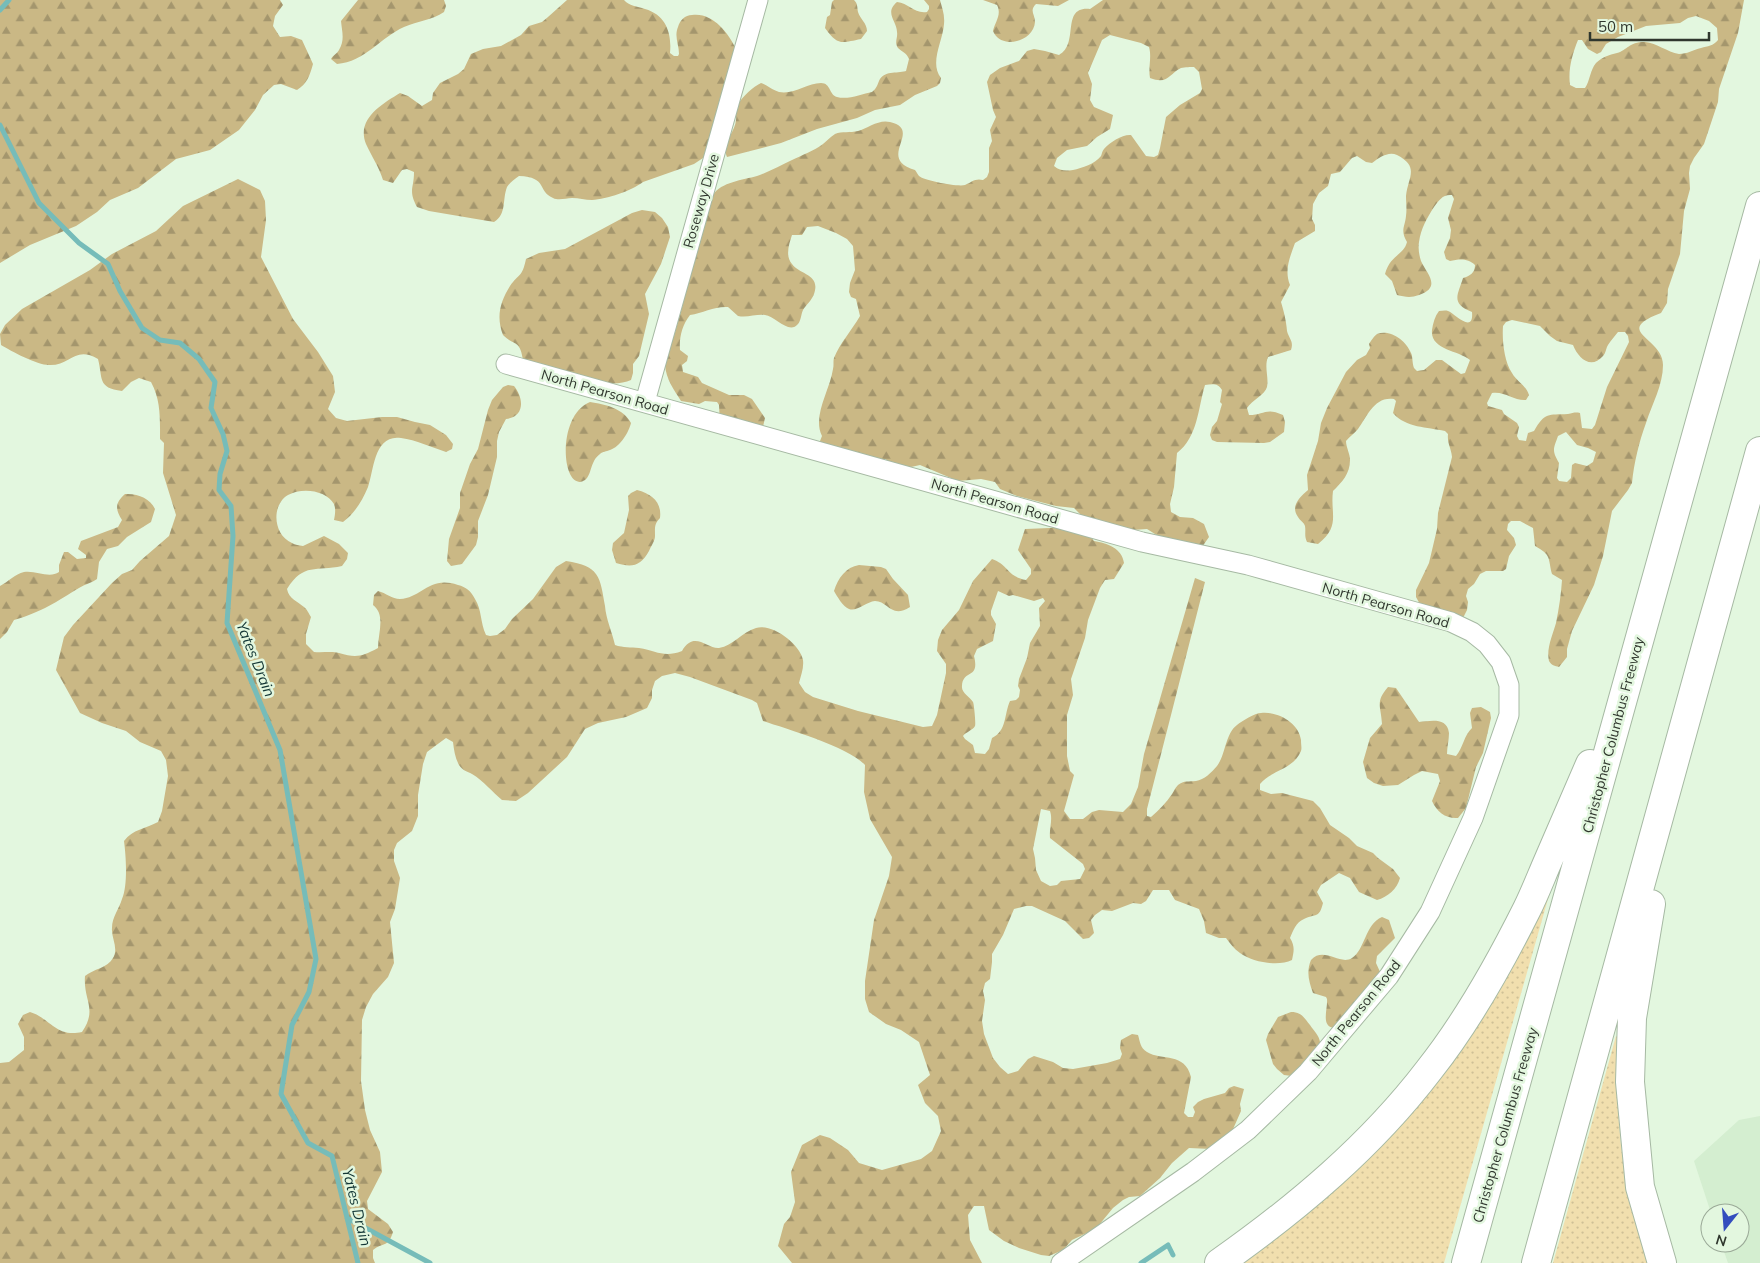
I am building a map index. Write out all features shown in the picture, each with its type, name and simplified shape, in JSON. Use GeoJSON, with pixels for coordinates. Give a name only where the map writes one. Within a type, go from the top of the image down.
{"type":"FeatureCollection","features":[{"type":"Feature","properties":{"kind":"highway","name":"Christopher Columbus Freeway"},"geometry":{"type":"LineString","coordinates":[[1466,1263],[1760,206]]}},
{"type":"Feature","properties":{"kind":"highway"},"geometry":{"type":"LineString","coordinates":[[1536,1263],[1760,451]]}},
{"type":"Feature","properties":{"kind":"highway"},"geometry":{"type":"LineString","coordinates":[[1219,1263],[1285,1215],[1351,1156],[1430,1070],[1479,997],[1528,907],[1629,675]]}},
{"type":"Feature","properties":{"kind":"highway"},"geometry":{"type":"LineString","coordinates":[[1662,1263],[1640,1187],[1630,1082],[1632,1018],[1672,769]]}},
{"type":"Feature","properties":{"kind":"street","name":"Roseway Drive"},"geometry":{"type":"LineString","coordinates":[[645,402],[758,0]]}},
{"type":"Feature","properties":{"kind":"street","name":"North Pearson Road"},"geometry":{"type":"LineString","coordinates":[[506,364],[1142,542],[1248,565],[1451,622],[1472,632],[1487,644],[1501,662],[1509,685],[1509,715],[1473,818],[1430,912],[1388,976],[1308,1072],[1248,1130],[1193,1172],[1062,1263]]}},
{"type":"Feature","properties":{"kind":"shaded area"},"geometry":{"type":"Polygon","coordinates":[[[1552,885],[1444,1263],[1232,1263],[1331,1188],[1552,885]]]}},
{"type":"Feature","properties":{"kind":"shaded area"},"geometry":{"type":"Polygon","coordinates":[[[1616,1036],[1620,1038],[1618,1100],[1623,1162],[1631,1203],[1648,1263],[1553,1263],[1616,1036]]]}},
{"type":"Feature","properties":{"kind":"shaded area"},"geometry":{"type":"Polygon","coordinates":[[[1760,1116],[1760,1263],[1728,1263],[1724,1253],[1750,1253],[1750,1203],[1708,1203],[1694,1161],[1739,1120],[1760,1116]]]}},
{"type":"Feature","properties":{"kind":"green space"},"geometry":{"type":"Polygon","coordinates":[[[0,0],[280,0],[283,5],[275,16],[273,26],[280,37],[291,36],[302,40],[313,64],[308,79],[300,88],[297,90],[281,84],[274,85],[263,95],[255,110],[239,130],[210,150],[176,159],[138,188],[110,200],[97,212],[76,226],[30,245],[0,263],[0,0]]]}},
{"type":"Feature","properties":{"kind":"green space"},"geometry":{"type":"Polygon","coordinates":[[[358,0],[444,0],[446,6],[444,12],[439,15],[404,27],[356,59],[337,64],[331,59],[342,43],[341,21],[358,0]]]}},
{"type":"Feature","properties":{"kind":"green space"},"geometry":{"type":"Polygon","coordinates":[[[567,0],[624,0],[631,5],[652,12],[663,20],[669,32],[670,53],[674,56],[679,54],[677,31],[683,18],[689,15],[706,17],[713,20],[724,30],[736,49],[723,95],[720,98],[706,156],[694,164],[643,182],[619,194],[592,200],[555,199],[548,195],[534,179],[519,176],[507,187],[503,211],[494,222],[429,211],[417,207],[412,193],[414,172],[407,169],[402,170],[393,183],[383,180],[366,144],[364,135],[365,127],[372,113],[400,93],[422,106],[432,100],[433,93],[440,83],[464,69],[471,54],[483,49],[501,46],[521,35],[529,26],[542,22],[567,0]]]}},
{"type":"Feature","properties":{"kind":"green space"},"geometry":{"type":"Polygon","coordinates":[[[834,0],[855,1],[858,12],[867,28],[861,39],[840,42],[833,38],[825,28],[834,0]]]}},
{"type":"Feature","properties":{"kind":"green space"},"geometry":{"type":"Polygon","coordinates":[[[924,0],[940,0],[944,15],[943,31],[936,59],[936,66],[941,78],[937,86],[915,95],[900,105],[875,110],[857,118],[817,129],[781,143],[727,157],[726,147],[735,125],[737,106],[748,92],[761,83],[779,92],[790,92],[821,83],[827,85],[834,96],[846,98],[872,92],[884,75],[906,71],[909,59],[897,46],[896,28],[891,13],[893,6],[897,2],[915,10],[927,12],[929,6],[924,0]]]}},
{"type":"Feature","properties":{"kind":"green space"},"geometry":{"type":"Polygon","coordinates":[[[983,0],[1069,0],[1058,6],[1036,4],[1033,9],[1035,22],[1032,31],[1018,41],[1009,42],[999,39],[993,31],[998,15],[997,5],[983,0]]]}},
{"type":"Feature","properties":{"kind":"green space"},"geometry":{"type":"Polygon","coordinates":[[[1103,0],[1744,0],[1738,33],[1719,89],[1718,102],[1704,144],[1690,166],[1690,189],[1684,211],[1680,254],[1668,289],[1667,303],[1661,313],[1640,325],[1643,336],[1656,348],[1661,356],[1663,372],[1659,387],[1641,438],[1635,460],[1632,483],[1612,511],[1603,556],[1594,585],[1572,631],[1567,649],[1567,657],[1559,667],[1549,661],[1548,652],[1556,623],[1562,580],[1552,574],[1547,555],[1535,546],[1533,528],[1520,521],[1511,521],[1508,524],[1507,530],[1514,538],[1516,545],[1509,556],[1506,569],[1503,571],[1486,571],[1480,574],[1474,584],[1468,589],[1466,596],[1468,602],[1467,610],[1463,618],[1427,617],[1416,597],[1416,590],[1429,563],[1437,529],[1438,513],[1452,454],[1448,434],[1445,431],[1404,422],[1393,413],[1396,401],[1394,399],[1387,399],[1376,404],[1358,429],[1346,441],[1350,458],[1349,469],[1333,491],[1332,525],[1330,531],[1318,544],[1307,542],[1304,525],[1296,513],[1297,502],[1308,490],[1307,475],[1327,408],[1346,372],[1357,360],[1366,355],[1370,348],[1369,344],[1377,334],[1388,333],[1402,340],[1411,353],[1414,368],[1417,371],[1424,370],[1436,360],[1442,360],[1461,374],[1465,373],[1470,360],[1440,346],[1435,342],[1432,330],[1435,317],[1439,311],[1448,311],[1467,322],[1470,322],[1472,319],[1472,312],[1465,309],[1458,302],[1457,298],[1463,278],[1472,274],[1475,265],[1463,260],[1450,261],[1446,259],[1444,252],[1450,238],[1451,230],[1448,218],[1454,199],[1452,195],[1444,197],[1434,207],[1420,237],[1419,254],[1431,280],[1430,288],[1426,292],[1413,297],[1397,295],[1392,281],[1385,274],[1390,263],[1403,250],[1407,242],[1403,231],[1406,196],[1411,173],[1404,159],[1394,154],[1387,154],[1372,163],[1366,162],[1357,156],[1352,158],[1340,172],[1331,174],[1328,186],[1319,193],[1313,204],[1312,219],[1315,231],[1295,243],[1288,269],[1290,285],[1281,302],[1292,347],[1291,350],[1268,357],[1266,364],[1266,390],[1247,408],[1249,415],[1269,411],[1283,415],[1285,422],[1284,432],[1270,442],[1264,443],[1217,442],[1212,440],[1210,435],[1222,404],[1220,402],[1222,390],[1217,385],[1205,385],[1193,431],[1184,446],[1177,453],[1174,487],[1170,504],[1171,512],[1180,517],[1193,518],[1204,524],[1209,537],[1202,547],[1163,539],[1147,529],[1132,530],[1087,521],[1074,508],[1056,506],[1017,496],[1000,489],[995,482],[981,479],[958,481],[920,465],[902,469],[885,459],[880,462],[821,448],[820,412],[831,377],[834,358],[839,347],[860,316],[856,299],[851,297],[849,292],[855,270],[853,246],[847,239],[818,226],[807,227],[802,235],[792,235],[789,246],[788,254],[792,264],[815,282],[813,296],[803,310],[799,323],[794,327],[786,326],[765,315],[738,316],[728,307],[723,307],[690,315],[682,332],[680,350],[688,356],[687,361],[682,365],[683,372],[698,377],[702,383],[729,395],[744,395],[752,399],[765,418],[762,431],[720,425],[719,405],[717,402],[705,401],[699,404],[681,401],[667,375],[665,358],[674,336],[687,282],[713,195],[721,187],[766,173],[808,153],[835,134],[858,131],[886,121],[899,126],[903,131],[898,152],[899,159],[904,165],[915,170],[922,178],[956,185],[965,185],[976,180],[983,180],[989,172],[989,148],[992,141],[990,130],[996,117],[987,82],[990,75],[1000,68],[1019,61],[1027,51],[1034,49],[1059,55],[1065,50],[1068,43],[1075,13],[1090,9],[1103,0]],[[1696,16],[1680,23],[1646,26],[1618,37],[1606,44],[1601,52],[1597,54],[1588,49],[1582,40],[1578,40],[1571,62],[1570,85],[1576,88],[1585,88],[1592,69],[1598,61],[1606,56],[1621,52],[1635,43],[1649,43],[1679,54],[1714,44],[1718,40],[1717,28],[1709,21],[1696,16]],[[1110,35],[1102,40],[1088,73],[1092,84],[1090,100],[1094,107],[1113,115],[1110,129],[1087,146],[1067,150],[1057,158],[1054,166],[1061,170],[1073,170],[1092,163],[1101,156],[1103,150],[1110,144],[1128,135],[1131,135],[1146,156],[1154,157],[1158,155],[1166,117],[1180,105],[1200,93],[1202,89],[1199,72],[1194,67],[1181,68],[1168,78],[1156,80],[1150,78],[1149,47],[1110,35]],[[1512,320],[1506,322],[1503,326],[1503,338],[1507,363],[1514,376],[1529,395],[1526,400],[1522,400],[1501,393],[1492,393],[1487,403],[1488,406],[1502,410],[1504,414],[1517,423],[1519,427],[1517,436],[1519,440],[1526,441],[1528,433],[1534,431],[1541,420],[1551,415],[1580,413],[1582,428],[1592,429],[1607,387],[1629,342],[1625,332],[1618,332],[1608,345],[1603,356],[1594,362],[1590,362],[1585,361],[1578,354],[1573,345],[1557,341],[1540,326],[1512,320]],[[1566,432],[1558,436],[1554,450],[1559,463],[1557,478],[1559,481],[1567,482],[1571,478],[1572,465],[1575,463],[1587,466],[1593,462],[1596,452],[1577,445],[1566,432]]]}},
{"type":"Feature","properties":{"kind":"green space"},"geometry":{"type":"Polygon","coordinates":[[[238,179],[260,190],[265,201],[266,220],[261,257],[293,319],[318,352],[333,376],[335,392],[328,409],[336,418],[347,421],[397,417],[430,425],[446,435],[453,444],[452,449],[446,452],[401,438],[392,438],[385,442],[380,447],[368,487],[363,497],[355,511],[343,522],[334,520],[334,504],[320,493],[300,491],[288,495],[283,500],[279,506],[276,520],[281,534],[286,539],[294,544],[303,546],[324,536],[339,544],[348,553],[347,559],[342,566],[305,571],[287,589],[291,598],[305,608],[311,617],[306,634],[306,644],[314,652],[333,652],[358,656],[378,648],[380,619],[377,609],[373,605],[374,595],[378,591],[397,599],[408,598],[440,583],[458,585],[468,590],[477,603],[486,635],[497,635],[533,599],[556,567],[566,561],[586,566],[596,574],[602,587],[615,645],[670,654],[682,651],[691,642],[701,642],[714,648],[719,648],[729,645],[756,628],[770,629],[784,636],[801,654],[803,666],[799,683],[805,692],[813,697],[858,711],[923,727],[932,726],[937,715],[946,673],[946,664],[937,651],[938,640],[942,630],[959,610],[973,581],[992,559],[998,561],[1015,576],[1026,580],[1031,574],[1031,569],[1018,550],[1025,529],[1075,527],[1086,532],[1094,541],[1113,547],[1123,558],[1124,563],[1114,579],[1105,580],[1100,588],[1088,620],[1085,638],[1071,679],[1073,695],[1067,715],[1067,756],[1070,771],[1074,775],[1064,811],[1070,819],[1083,819],[1092,812],[1099,810],[1123,812],[1131,804],[1138,787],[1144,754],[1195,578],[1205,582],[1147,809],[1147,816],[1151,817],[1160,809],[1180,783],[1199,780],[1213,771],[1220,761],[1230,734],[1237,725],[1258,713],[1274,714],[1287,719],[1296,728],[1301,740],[1301,750],[1293,762],[1265,779],[1260,784],[1260,790],[1271,794],[1282,793],[1313,801],[1320,808],[1330,825],[1357,846],[1373,853],[1393,869],[1400,878],[1397,886],[1385,897],[1377,900],[1359,892],[1350,878],[1339,873],[1321,885],[1317,892],[1323,903],[1320,911],[1318,914],[1301,920],[1297,924],[1290,938],[1294,949],[1292,960],[1280,963],[1251,959],[1232,946],[1226,938],[1219,938],[1206,933],[1199,909],[1175,900],[1169,890],[1153,890],[1146,901],[1141,904],[1133,903],[1112,911],[1102,910],[1091,920],[1094,933],[1089,938],[1083,939],[1065,921],[1032,906],[1014,909],[1003,935],[992,954],[990,979],[985,983],[983,991],[985,1000],[982,1021],[984,1034],[993,1058],[1008,1074],[1018,1071],[1028,1059],[1034,1056],[1053,1062],[1063,1068],[1073,1069],[1107,1063],[1120,1059],[1122,1054],[1120,1048],[1121,1040],[1132,1034],[1138,1035],[1142,1046],[1147,1052],[1178,1060],[1188,1069],[1191,1077],[1184,1113],[1188,1117],[1193,1117],[1195,1112],[1193,1107],[1204,1099],[1225,1093],[1234,1086],[1244,1089],[1240,1104],[1241,1111],[1230,1136],[1211,1149],[1189,1148],[1140,1196],[1129,1197],[1123,1200],[1113,1208],[1099,1225],[1072,1240],[1063,1250],[1049,1256],[1019,1248],[1004,1241],[989,1230],[984,1206],[974,1206],[968,1215],[970,1240],[982,1263],[792,1263],[778,1246],[784,1224],[790,1217],[795,1202],[791,1172],[802,1145],[820,1135],[830,1138],[848,1150],[859,1163],[882,1170],[921,1159],[932,1151],[941,1131],[938,1116],[925,1103],[918,1085],[930,1075],[919,1042],[901,1030],[886,1024],[869,1012],[865,999],[865,981],[874,920],[889,876],[892,857],[870,819],[864,792],[865,765],[857,758],[832,745],[763,721],[757,703],[752,700],[675,673],[662,676],[655,681],[652,698],[647,708],[626,717],[598,723],[585,729],[567,757],[528,793],[516,801],[502,800],[480,780],[462,769],[454,751],[453,742],[446,738],[427,752],[418,795],[418,816],[412,831],[397,843],[394,850],[394,861],[400,878],[395,909],[390,922],[394,963],[388,977],[373,994],[362,1020],[361,1081],[365,1110],[370,1130],[380,1152],[382,1172],[367,1201],[368,1209],[388,1224],[393,1232],[387,1243],[373,1250],[375,1263],[0,1263],[0,1063],[9,1062],[24,1050],[24,1037],[18,1024],[23,1015],[30,1012],[59,1030],[73,1033],[82,1032],[87,1024],[89,1011],[85,976],[108,964],[115,954],[112,924],[124,893],[126,862],[124,841],[135,832],[158,822],[162,811],[168,776],[166,760],[161,751],[140,742],[126,731],[80,713],[56,670],[64,637],[73,625],[112,583],[122,574],[132,570],[169,536],[176,515],[163,473],[164,443],[160,439],[158,403],[151,382],[139,378],[131,382],[122,391],[114,390],[102,381],[98,359],[90,355],[78,355],[56,364],[38,363],[1,345],[0,334],[5,325],[22,309],[90,270],[112,254],[156,231],[183,206],[238,179]],[[998,591],[991,611],[996,624],[993,641],[977,649],[974,656],[975,668],[965,678],[962,686],[964,693],[973,702],[975,722],[975,726],[963,736],[973,745],[975,753],[985,754],[989,749],[992,738],[1003,727],[1010,701],[1016,700],[1019,697],[1019,679],[1027,658],[1030,643],[1040,626],[1039,608],[1045,601],[1043,598],[1034,601],[1013,595],[1009,596],[998,591]],[[1041,809],[1033,849],[1036,870],[1041,881],[1050,886],[1057,885],[1061,881],[1080,879],[1085,869],[1083,864],[1050,838],[1050,811],[1041,809]]]}},
{"type":"Feature","properties":{"kind":"green space"},"geometry":{"type":"Polygon","coordinates":[[[642,210],[655,212],[662,218],[668,227],[670,237],[661,264],[645,294],[649,314],[639,356],[633,364],[631,380],[620,383],[593,381],[577,378],[523,360],[518,346],[503,335],[500,310],[510,286],[522,272],[526,259],[539,253],[565,249],[632,213],[642,210]]]}},
{"type":"Feature","properties":{"kind":"green space"},"geometry":{"type":"Polygon","coordinates":[[[508,385],[514,386],[520,396],[520,411],[512,418],[506,419],[499,432],[497,457],[488,495],[478,521],[476,545],[462,564],[451,566],[447,561],[449,539],[460,508],[460,493],[470,464],[478,449],[492,400],[503,387],[508,385]]]}},
{"type":"Feature","properties":{"kind":"green space"},"geometry":{"type":"Polygon","coordinates":[[[590,402],[602,404],[619,411],[631,423],[621,443],[609,451],[602,452],[594,460],[587,478],[577,482],[571,476],[567,466],[567,437],[571,422],[579,410],[590,402]]]}},
{"type":"Feature","properties":{"kind":"green space"},"geometry":{"type":"Polygon","coordinates":[[[637,490],[651,496],[658,503],[660,518],[655,526],[654,540],[643,560],[636,564],[622,565],[616,563],[612,550],[613,543],[624,533],[629,510],[628,496],[637,490]]]}},
{"type":"Feature","properties":{"kind":"green space"},"geometry":{"type":"Polygon","coordinates":[[[125,494],[138,495],[153,505],[155,509],[151,522],[127,537],[118,546],[107,549],[99,562],[97,579],[41,610],[14,620],[0,639],[0,586],[24,572],[51,575],[59,572],[59,565],[64,552],[68,552],[77,559],[86,558],[86,555],[78,549],[81,541],[118,527],[122,520],[117,506],[119,500],[125,494]]]}},
{"type":"Feature","properties":{"kind":"green space"},"geometry":{"type":"Polygon","coordinates":[[[859,565],[886,569],[908,595],[910,607],[898,611],[875,601],[852,610],[845,606],[834,591],[843,574],[850,568],[859,565]]]}},
{"type":"Feature","properties":{"kind":"green space"},"geometry":{"type":"Polygon","coordinates":[[[1388,687],[1396,688],[1419,722],[1438,721],[1445,724],[1449,733],[1447,754],[1456,756],[1472,728],[1470,713],[1472,708],[1481,707],[1490,712],[1491,718],[1483,753],[1476,767],[1466,808],[1458,818],[1442,814],[1432,801],[1440,781],[1438,774],[1422,771],[1398,785],[1383,786],[1367,778],[1363,762],[1370,738],[1382,724],[1380,701],[1388,687]]]}},
{"type":"Feature","properties":{"kind":"green space"},"geometry":{"type":"Polygon","coordinates":[[[1382,917],[1389,920],[1395,938],[1377,956],[1376,963],[1381,974],[1335,1028],[1330,1027],[1326,1021],[1327,999],[1313,993],[1308,973],[1309,964],[1316,956],[1321,955],[1342,960],[1352,958],[1360,949],[1372,925],[1382,917]]]}},
{"type":"Feature","properties":{"kind":"green space"},"geometry":{"type":"Polygon","coordinates":[[[1291,1012],[1298,1013],[1304,1018],[1320,1042],[1313,1055],[1292,1076],[1284,1075],[1273,1064],[1266,1040],[1278,1017],[1291,1012]]]}},
{"type":"Feature","properties":{"kind":"waterway","name":"Yates Drain"},"geometry":{"type":"LineString","coordinates":[[0,10],[9,0]]}},
{"type":"Feature","properties":{"kind":"waterway","name":"Yates Drain"},"geometry":{"type":"LineString","coordinates":[[0,125],[39,203],[79,243],[108,264],[120,291],[142,328],[160,340],[180,343],[199,359],[215,382],[211,408],[223,434],[227,451],[220,474],[219,490],[231,506],[233,536],[227,623],[280,750],[316,959],[309,992],[292,1025],[281,1094],[308,1143],[332,1156],[358,1263]]}},
{"type":"Feature","properties":{"kind":"waterway"},"geometry":{"type":"LineString","coordinates":[[347,1218],[430,1263]]}},
{"type":"Feature","properties":{"kind":"waterway"},"geometry":{"type":"LineString","coordinates":[[1141,1263],[1168,1245],[1173,1255]]}}]}
